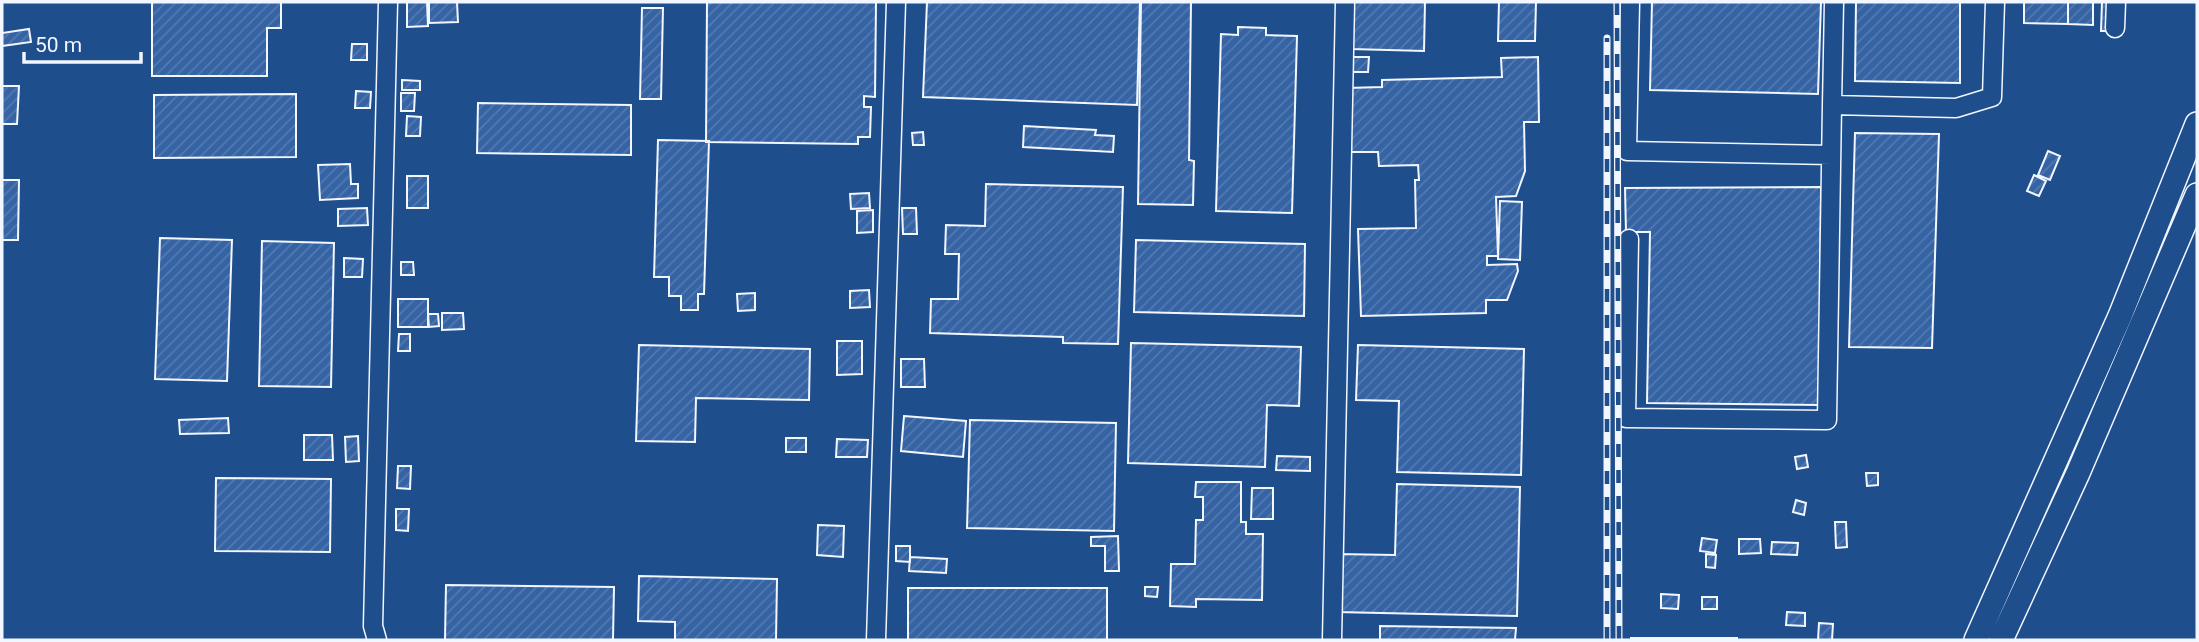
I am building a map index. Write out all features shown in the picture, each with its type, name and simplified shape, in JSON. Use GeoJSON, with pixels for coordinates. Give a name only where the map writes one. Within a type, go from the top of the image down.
{"type":"FeatureCollection","features":[{"type":"Feature","properties":{"kind":"main road"},"geometry":{"type":"LineString","coordinates":[[1976,640],[2120,316],[2197,124]]}},
{"type":"Feature","properties":{"kind":"main road"},"geometry":{"type":"LineString","coordinates":[[2001,640],[2078,473],[2197,195]]}},
{"type":"Feature","properties":{"kind":"street"},"geometry":{"type":"LineString","coordinates":[[377,640],[373,626],[388,2]]}},
{"type":"Feature","properties":{"kind":"street"},"geometry":{"type":"LineString","coordinates":[[876,640],[896,2]]}},
{"type":"Feature","properties":{"kind":"street"},"geometry":{"type":"LineString","coordinates":[[1332,640],[1345,2]]}},
{"type":"Feature","properties":{"kind":"street"},"geometry":{"type":"LineString","coordinates":[[1630,2],[1627,151],[1831,155]]}},
{"type":"Feature","properties":{"kind":"street"},"geometry":{"type":"LineString","coordinates":[[1629,239],[1626,418],[1827,420],[1834,2]]}},
{"type":"Feature","properties":{"kind":"street"},"geometry":{"type":"LineString","coordinates":[[1832,105],[1956,108],[1992,97],[1995,2]]}},
{"type":"Feature","properties":{"kind":"street"},"geometry":{"type":"LineString","coordinates":[[2115,28],[2116,2]]}},
{"type":"Feature","properties":{"kind":"building"},"geometry":{"type":"Polygon","coordinates":[[[152,2],[281,2],[281,28],[267,28],[267,76],[152,76],[152,2]]]}},
{"type":"Feature","properties":{"kind":"building"},"geometry":{"type":"Polygon","coordinates":[[[407,2],[427,2],[428,26],[407,27],[407,2]]]}},
{"type":"Feature","properties":{"kind":"building"},"geometry":{"type":"Polygon","coordinates":[[[429,2],[457,2],[458,22],[429,23],[429,2]]]}},
{"type":"Feature","properties":{"kind":"building"},"geometry":{"type":"Polygon","coordinates":[[[707,2],[876,2],[875,97],[864,96],[864,107],[871,107],[870,137],[858,137],[858,144],[706,142],[707,2]]]}},
{"type":"Feature","properties":{"kind":"building"},"geometry":{"type":"Polygon","coordinates":[[[927,2],[1140,2],[1137,105],[923,97],[927,2]]]}},
{"type":"Feature","properties":{"kind":"building"},"geometry":{"type":"Polygon","coordinates":[[[1141,2],[1191,2],[1189,160],[1194,161],[1193,205],[1138,204],[1141,2]]]}},
{"type":"Feature","properties":{"kind":"building"},"geometry":{"type":"Polygon","coordinates":[[[1352,2],[1425,2],[1424,51],[1351,49],[1352,2]]]}},
{"type":"Feature","properties":{"kind":"building"},"geometry":{"type":"Polygon","coordinates":[[[1499,2],[1536,2],[1535,41],[1498,41],[1499,2]]]}},
{"type":"Feature","properties":{"kind":"building"},"geometry":{"type":"Polygon","coordinates":[[[1652,2],[1821,2],[1818,94],[1650,90],[1652,2]]]}},
{"type":"Feature","properties":{"kind":"building"},"geometry":{"type":"Polygon","coordinates":[[[1856,2],[1960,2],[1960,83],[1855,81],[1856,2]]]}},
{"type":"Feature","properties":{"kind":"building"},"geometry":{"type":"Polygon","coordinates":[[[2024,2],[2068,2],[2068,24],[2024,23],[2024,2]]]}},
{"type":"Feature","properties":{"kind":"building"},"geometry":{"type":"Polygon","coordinates":[[[2068,2],[2093,2],[2093,25],[2068,24],[2068,2]]]}},
{"type":"Feature","properties":{"kind":"building"},"geometry":{"type":"Polygon","coordinates":[[[2102,2],[2114,2],[2113,31],[2101,31],[2102,2]]]}},
{"type":"Feature","properties":{"kind":"building"},"geometry":{"type":"Polygon","coordinates":[[[642,8],[663,8],[661,99],[640,99],[642,8]]]}},
{"type":"Feature","properties":{"kind":"building"},"geometry":{"type":"Polygon","coordinates":[[[1238,27],[1266,28],[1266,35],[1297,36],[1292,213],[1216,211],[1221,34],[1238,35],[1238,27]]]}},
{"type":"Feature","properties":{"kind":"building"},"geometry":{"type":"Polygon","coordinates":[[[29,29],[31,42],[2,46],[2,33],[29,29]]]}},
{"type":"Feature","properties":{"kind":"building"},"geometry":{"type":"Polygon","coordinates":[[[352,44],[367,44],[367,60],[351,60],[352,44]]]}},
{"type":"Feature","properties":{"kind":"building"},"geometry":{"type":"Polygon","coordinates":[[[1347,57],[1369,57],[1368,72],[1347,72],[1347,57]]]}},
{"type":"Feature","properties":{"kind":"building"},"geometry":{"type":"Polygon","coordinates":[[[1538,57],[1539,122],[1524,122],[1525,171],[1516,196],[1496,197],[1498,256],[1487,256],[1487,265],[1517,264],[1518,271],[1507,300],[1486,300],[1486,313],[1361,316],[1358,229],[1416,228],[1415,180],[1419,180],[1418,165],[1379,166],[1378,152],[1348,152],[1347,88],[1382,87],[1382,80],[1502,77],[1501,58],[1538,57]]]}},
{"type":"Feature","properties":{"kind":"building"},"geometry":{"type":"Polygon","coordinates":[[[402,80],[420,81],[420,90],[402,90],[402,80]]]}},
{"type":"Feature","properties":{"kind":"building"},"geometry":{"type":"Polygon","coordinates":[[[2,86],[19,86],[17,124],[2,124],[2,86]]]}},
{"type":"Feature","properties":{"kind":"building"},"geometry":{"type":"Polygon","coordinates":[[[356,91],[371,92],[370,108],[355,108],[356,91]]]}},
{"type":"Feature","properties":{"kind":"building"},"geometry":{"type":"Polygon","coordinates":[[[401,93],[415,93],[414,111],[401,111],[401,93]]]}},
{"type":"Feature","properties":{"kind":"building"},"geometry":{"type":"Polygon","coordinates":[[[296,94],[296,157],[154,158],[154,95],[296,94]]]}},
{"type":"Feature","properties":{"kind":"building"},"geometry":{"type":"Polygon","coordinates":[[[478,103],[631,105],[631,155],[477,153],[478,103]]]}},
{"type":"Feature","properties":{"kind":"building"},"geometry":{"type":"Polygon","coordinates":[[[407,116],[421,117],[420,136],[406,136],[407,116]]]}},
{"type":"Feature","properties":{"kind":"building"},"geometry":{"type":"Polygon","coordinates":[[[1024,126],[1096,130],[1095,135],[1114,136],[1113,152],[1023,147],[1024,126]]]}},
{"type":"Feature","properties":{"kind":"building"},"geometry":{"type":"Polygon","coordinates":[[[923,132],[924,145],[913,145],[912,133],[923,132]]]}},
{"type":"Feature","properties":{"kind":"building"},"geometry":{"type":"Polygon","coordinates":[[[1855,133],[1939,134],[1932,348],[1849,347],[1855,133]]]}},
{"type":"Feature","properties":{"kind":"building"},"geometry":{"type":"Polygon","coordinates":[[[658,140],[709,141],[704,294],[698,294],[698,310],[681,310],[681,296],[669,296],[669,277],[654,277],[658,140]]]}},
{"type":"Feature","properties":{"kind":"building"},"geometry":{"type":"Polygon","coordinates":[[[2048,151],[2060,156],[2050,180],[2038,175],[2048,151]]]}},
{"type":"Feature","properties":{"kind":"building"},"geometry":{"type":"Polygon","coordinates":[[[350,164],[351,184],[358,184],[358,198],[320,200],[318,165],[350,164]]]}},
{"type":"Feature","properties":{"kind":"building"},"geometry":{"type":"Polygon","coordinates":[[[2034,175],[2046,181],[2039,196],[2027,191],[2034,175]]]}},
{"type":"Feature","properties":{"kind":"building"},"geometry":{"type":"Polygon","coordinates":[[[407,176],[428,176],[428,208],[407,208],[407,176]]]}},
{"type":"Feature","properties":{"kind":"building"},"geometry":{"type":"Polygon","coordinates":[[[2,180],[19,180],[18,240],[2,240],[2,180]]]}},
{"type":"Feature","properties":{"kind":"building"},"geometry":{"type":"Polygon","coordinates":[[[986,184],[1123,187],[1118,344],[1063,343],[1063,337],[930,333],[931,299],[958,299],[959,254],[945,254],[946,225],[985,226],[986,184]]]}},
{"type":"Feature","properties":{"kind":"building"},"geometry":{"type":"Polygon","coordinates":[[[1821,187],[1819,405],[1647,403],[1650,232],[1626,232],[1625,188],[1821,187]]]}},
{"type":"Feature","properties":{"kind":"building"},"geometry":{"type":"Polygon","coordinates":[[[869,193],[870,208],[851,209],[850,194],[869,193]]]}},
{"type":"Feature","properties":{"kind":"building"},"geometry":{"type":"Polygon","coordinates":[[[1500,201],[1522,202],[1520,260],[1498,259],[1500,201]]]}},
{"type":"Feature","properties":{"kind":"building"},"geometry":{"type":"Polygon","coordinates":[[[367,208],[368,225],[338,226],[338,209],[367,208]]]}},
{"type":"Feature","properties":{"kind":"building"},"geometry":{"type":"Polygon","coordinates":[[[902,208],[916,208],[917,234],[903,234],[902,208]]]}},
{"type":"Feature","properties":{"kind":"building"},"geometry":{"type":"Polygon","coordinates":[[[873,210],[873,232],[857,233],[857,211],[873,210]]]}},
{"type":"Feature","properties":{"kind":"building"},"geometry":{"type":"Polygon","coordinates":[[[160,238],[232,240],[227,381],[155,379],[160,238]]]}},
{"type":"Feature","properties":{"kind":"building"},"geometry":{"type":"Polygon","coordinates":[[[1136,240],[1305,244],[1304,316],[1134,312],[1136,240]]]}},
{"type":"Feature","properties":{"kind":"building"},"geometry":{"type":"Polygon","coordinates":[[[262,241],[334,243],[331,387],[259,386],[262,241]]]}},
{"type":"Feature","properties":{"kind":"building"},"geometry":{"type":"Polygon","coordinates":[[[344,258],[363,259],[362,277],[344,277],[344,258]]]}},
{"type":"Feature","properties":{"kind":"building"},"geometry":{"type":"Polygon","coordinates":[[[401,262],[413,262],[414,275],[401,275],[401,262]]]}},
{"type":"Feature","properties":{"kind":"building"},"geometry":{"type":"Polygon","coordinates":[[[869,290],[870,307],[850,308],[850,291],[869,290]]]}},
{"type":"Feature","properties":{"kind":"building"},"geometry":{"type":"Polygon","coordinates":[[[755,293],[755,310],[738,311],[737,294],[755,293]]]}},
{"type":"Feature","properties":{"kind":"building"},"geometry":{"type":"Polygon","coordinates":[[[398,299],[428,299],[428,327],[398,327],[398,299]]]}},
{"type":"Feature","properties":{"kind":"building"},"geometry":{"type":"Polygon","coordinates":[[[442,313],[463,313],[464,329],[442,330],[442,313]]]}},
{"type":"Feature","properties":{"kind":"building"},"geometry":{"type":"Polygon","coordinates":[[[428,314],[438,314],[439,326],[429,327],[428,314]]]}},
{"type":"Feature","properties":{"kind":"building"},"geometry":{"type":"Polygon","coordinates":[[[399,334],[410,334],[410,351],[398,351],[399,334]]]}},
{"type":"Feature","properties":{"kind":"building"},"geometry":{"type":"Polygon","coordinates":[[[837,341],[862,341],[862,374],[837,375],[837,341]]]}},
{"type":"Feature","properties":{"kind":"building"},"geometry":{"type":"Polygon","coordinates":[[[1131,343],[1301,347],[1299,406],[1267,405],[1265,467],[1128,463],[1131,343]]]}},
{"type":"Feature","properties":{"kind":"building"},"geometry":{"type":"Polygon","coordinates":[[[639,345],[810,349],[809,400],[696,398],[695,442],[636,441],[639,345]]]}},
{"type":"Feature","properties":{"kind":"building"},"geometry":{"type":"Polygon","coordinates":[[[1358,345],[1524,349],[1521,475],[1397,472],[1399,401],[1356,400],[1358,345]]]}},
{"type":"Feature","properties":{"kind":"building"},"geometry":{"type":"Polygon","coordinates":[[[901,359],[924,359],[925,387],[901,387],[901,359]]]}},
{"type":"Feature","properties":{"kind":"building"},"geometry":{"type":"Polygon","coordinates":[[[904,416],[966,421],[963,457],[901,451],[904,416]]]}},
{"type":"Feature","properties":{"kind":"building"},"geometry":{"type":"Polygon","coordinates":[[[228,418],[229,433],[180,434],[179,420],[228,418]]]}},
{"type":"Feature","properties":{"kind":"building"},"geometry":{"type":"Polygon","coordinates":[[[970,420],[1116,423],[1114,531],[967,528],[970,420]]]}},
{"type":"Feature","properties":{"kind":"building"},"geometry":{"type":"Polygon","coordinates":[[[304,435],[332,435],[333,460],[304,460],[304,435]]]}},
{"type":"Feature","properties":{"kind":"building"},"geometry":{"type":"Polygon","coordinates":[[[358,436],[359,461],[346,462],[345,437],[358,436]]]}},
{"type":"Feature","properties":{"kind":"building"},"geometry":{"type":"Polygon","coordinates":[[[786,438],[806,438],[806,452],[786,452],[786,438]]]}},
{"type":"Feature","properties":{"kind":"building"},"geometry":{"type":"Polygon","coordinates":[[[837,439],[868,440],[867,457],[836,457],[837,439]]]}},
{"type":"Feature","properties":{"kind":"building"},"geometry":{"type":"Polygon","coordinates":[[[1806,455],[1808,467],[1797,469],[1795,457],[1806,455]]]}},
{"type":"Feature","properties":{"kind":"building"},"geometry":{"type":"Polygon","coordinates":[[[1277,456],[1310,457],[1310,471],[1276,470],[1277,456]]]}},
{"type":"Feature","properties":{"kind":"building"},"geometry":{"type":"Polygon","coordinates":[[[398,466],[411,466],[410,489],[397,488],[398,466]]]}},
{"type":"Feature","properties":{"kind":"building"},"geometry":{"type":"Polygon","coordinates":[[[1866,473],[1878,473],[1878,485],[1867,486],[1866,473]]]}},
{"type":"Feature","properties":{"kind":"building"},"geometry":{"type":"Polygon","coordinates":[[[216,478],[331,479],[330,552],[215,551],[216,478]]]}},
{"type":"Feature","properties":{"kind":"building"},"geometry":{"type":"Polygon","coordinates":[[[1196,482],[1241,482],[1241,522],[1246,522],[1246,534],[1263,534],[1262,600],[1196,599],[1196,607],[1170,606],[1171,564],[1195,564],[1196,520],[1203,520],[1203,497],[1195,497],[1196,482]]]}},
{"type":"Feature","properties":{"kind":"building"},"geometry":{"type":"Polygon","coordinates":[[[1397,484],[1520,487],[1517,616],[1336,612],[1337,554],[1395,555],[1397,484]]]}},
{"type":"Feature","properties":{"kind":"building"},"geometry":{"type":"Polygon","coordinates":[[[1252,488],[1273,488],[1273,519],[1251,519],[1252,488]]]}},
{"type":"Feature","properties":{"kind":"building"},"geometry":{"type":"Polygon","coordinates":[[[1796,500],[1806,503],[1804,515],[1793,512],[1796,500]]]}},
{"type":"Feature","properties":{"kind":"building"},"geometry":{"type":"Polygon","coordinates":[[[396,509],[409,509],[408,531],[396,530],[396,509]]]}},
{"type":"Feature","properties":{"kind":"building"},"geometry":{"type":"Polygon","coordinates":[[[1835,522],[1846,522],[1847,547],[1836,548],[1835,522]]]}},
{"type":"Feature","properties":{"kind":"building"},"geometry":{"type":"Polygon","coordinates":[[[818,525],[844,526],[843,557],[817,555],[818,525]]]}},
{"type":"Feature","properties":{"kind":"building"},"geometry":{"type":"Polygon","coordinates":[[[1118,536],[1119,571],[1105,571],[1105,546],[1091,546],[1091,537],[1118,536]]]}},
{"type":"Feature","properties":{"kind":"building"},"geometry":{"type":"Polygon","coordinates":[[[1702,538],[1717,540],[1715,553],[1700,551],[1702,538]]]}},
{"type":"Feature","properties":{"kind":"building"},"geometry":{"type":"Polygon","coordinates":[[[1739,539],[1760,539],[1761,553],[1739,554],[1739,539]]]}},
{"type":"Feature","properties":{"kind":"building"},"geometry":{"type":"Polygon","coordinates":[[[1772,542],[1798,543],[1797,555],[1771,554],[1772,542]]]}},
{"type":"Feature","properties":{"kind":"building"},"geometry":{"type":"Polygon","coordinates":[[[896,546],[910,546],[910,562],[896,561],[896,546]]]}},
{"type":"Feature","properties":{"kind":"building"},"geometry":{"type":"Polygon","coordinates":[[[1706,554],[1716,555],[1715,568],[1706,567],[1706,554]]]}},
{"type":"Feature","properties":{"kind":"building"},"geometry":{"type":"Polygon","coordinates":[[[910,557],[947,559],[946,573],[909,571],[910,557]]]}},
{"type":"Feature","properties":{"kind":"building"},"geometry":{"type":"Polygon","coordinates":[[[639,576],[777,579],[776,640],[675,640],[675,622],[638,621],[639,576]]]}},
{"type":"Feature","properties":{"kind":"building"},"geometry":{"type":"Polygon","coordinates":[[[446,585],[614,587],[613,640],[445,640],[446,585]]]}},
{"type":"Feature","properties":{"kind":"building"},"geometry":{"type":"Polygon","coordinates":[[[1145,587],[1158,587],[1157,597],[1145,596],[1145,587]]]}},
{"type":"Feature","properties":{"kind":"building"},"geometry":{"type":"Polygon","coordinates":[[[908,588],[1107,588],[1107,640],[908,640],[908,588]]]}},
{"type":"Feature","properties":{"kind":"building"},"geometry":{"type":"Polygon","coordinates":[[[1661,594],[1679,595],[1678,609],[1661,608],[1661,594]]]}},
{"type":"Feature","properties":{"kind":"building"},"geometry":{"type":"Polygon","coordinates":[[[1702,597],[1717,597],[1717,609],[1702,609],[1702,597]]]}},
{"type":"Feature","properties":{"kind":"building"},"geometry":{"type":"Polygon","coordinates":[[[1787,612],[1805,613],[1805,626],[1786,625],[1787,612]]]}},
{"type":"Feature","properties":{"kind":"building"},"geometry":{"type":"Polygon","coordinates":[[[1819,623],[1833,624],[1832,640],[1818,640],[1819,623]]]}},
{"type":"Feature","properties":{"kind":"building"},"geometry":{"type":"Polygon","coordinates":[[[1380,626],[1516,628],[1515,640],[1380,640],[1380,626]]]}},
{"type":"Feature","properties":{"kind":"building"},"geometry":{"type":"Polygon","coordinates":[[[1737,638],[1737,640],[1631,640],[1737,638]]]}},
{"type":"Feature","properties":{"kind":"railway"},"geometry":{"type":"LineString","coordinates":[[1617,2],[1619,640]]}},
{"type":"Feature","properties":{"kind":"railway"},"geometry":{"type":"LineString","coordinates":[[1607,38],[1607,640]]}}]}
